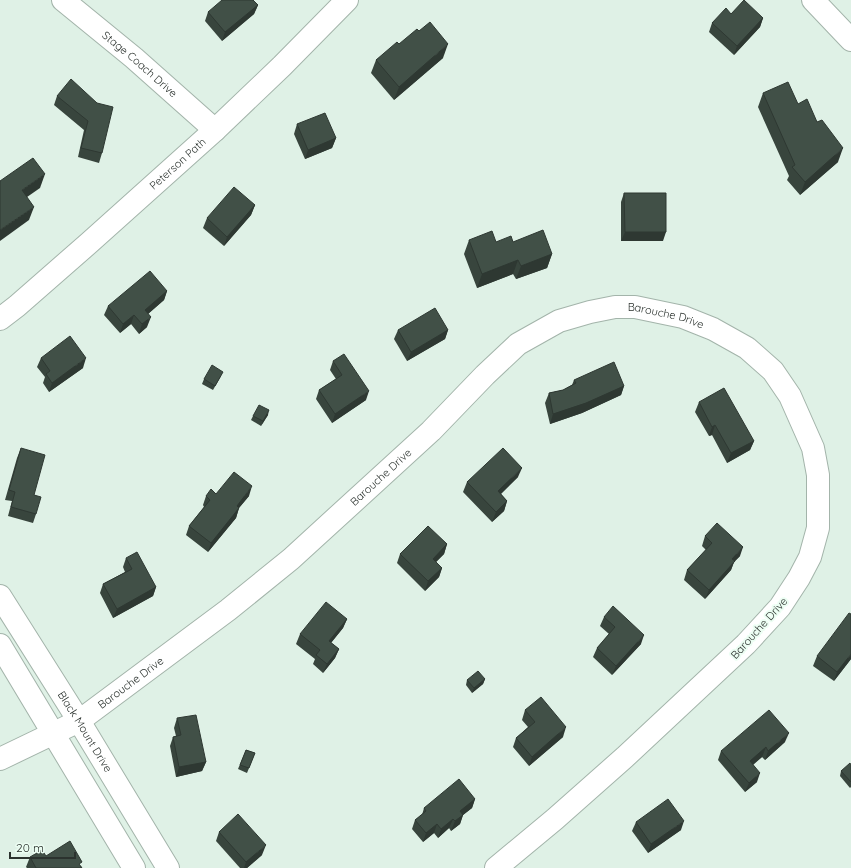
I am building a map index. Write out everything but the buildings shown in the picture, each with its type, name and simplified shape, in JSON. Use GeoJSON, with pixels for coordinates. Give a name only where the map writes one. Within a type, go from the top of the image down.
{"type":"FeatureCollection","features":[{"type":"Feature","properties":{"kind":"street","name":"Stage Coach Drive"},"geometry":{"type":"LineString","coordinates":[[63,0],[134,58],[214,130]]}},
{"type":"Feature","properties":{"kind":"street","name":"Peterson Path"},"geometry":{"type":"LineString","coordinates":[[0,319],[59,269],[214,130],[282,66],[347,0]]}},
{"type":"Feature","properties":{"kind":"street"},"geometry":{"type":"LineString","coordinates":[[813,0],[851,40]]}},
{"type":"Feature","properties":{"kind":"street","name":"Barouche Drive"},"geometry":{"type":"LineString","coordinates":[[0,759],[53,732],[79,721],[228,610],[292,559],[431,431],[485,375],[518,344],[559,321],[602,310],[635,307],[683,317],[713,329],[747,348],[773,371],[790,396],[813,448],[818,475],[818,528],[810,557],[799,578],[780,607],[746,644],[699,690],[620,762],[496,868]]}},
{"type":"Feature","properties":{"kind":"street","name":"Black Mount Drive"},"geometry":{"type":"LineString","coordinates":[[0,596],[79,721],[168,868]]}},
{"type":"Feature","properties":{"kind":"street"},"geometry":{"type":"LineString","coordinates":[[0,645],[134,868]]}}]}
